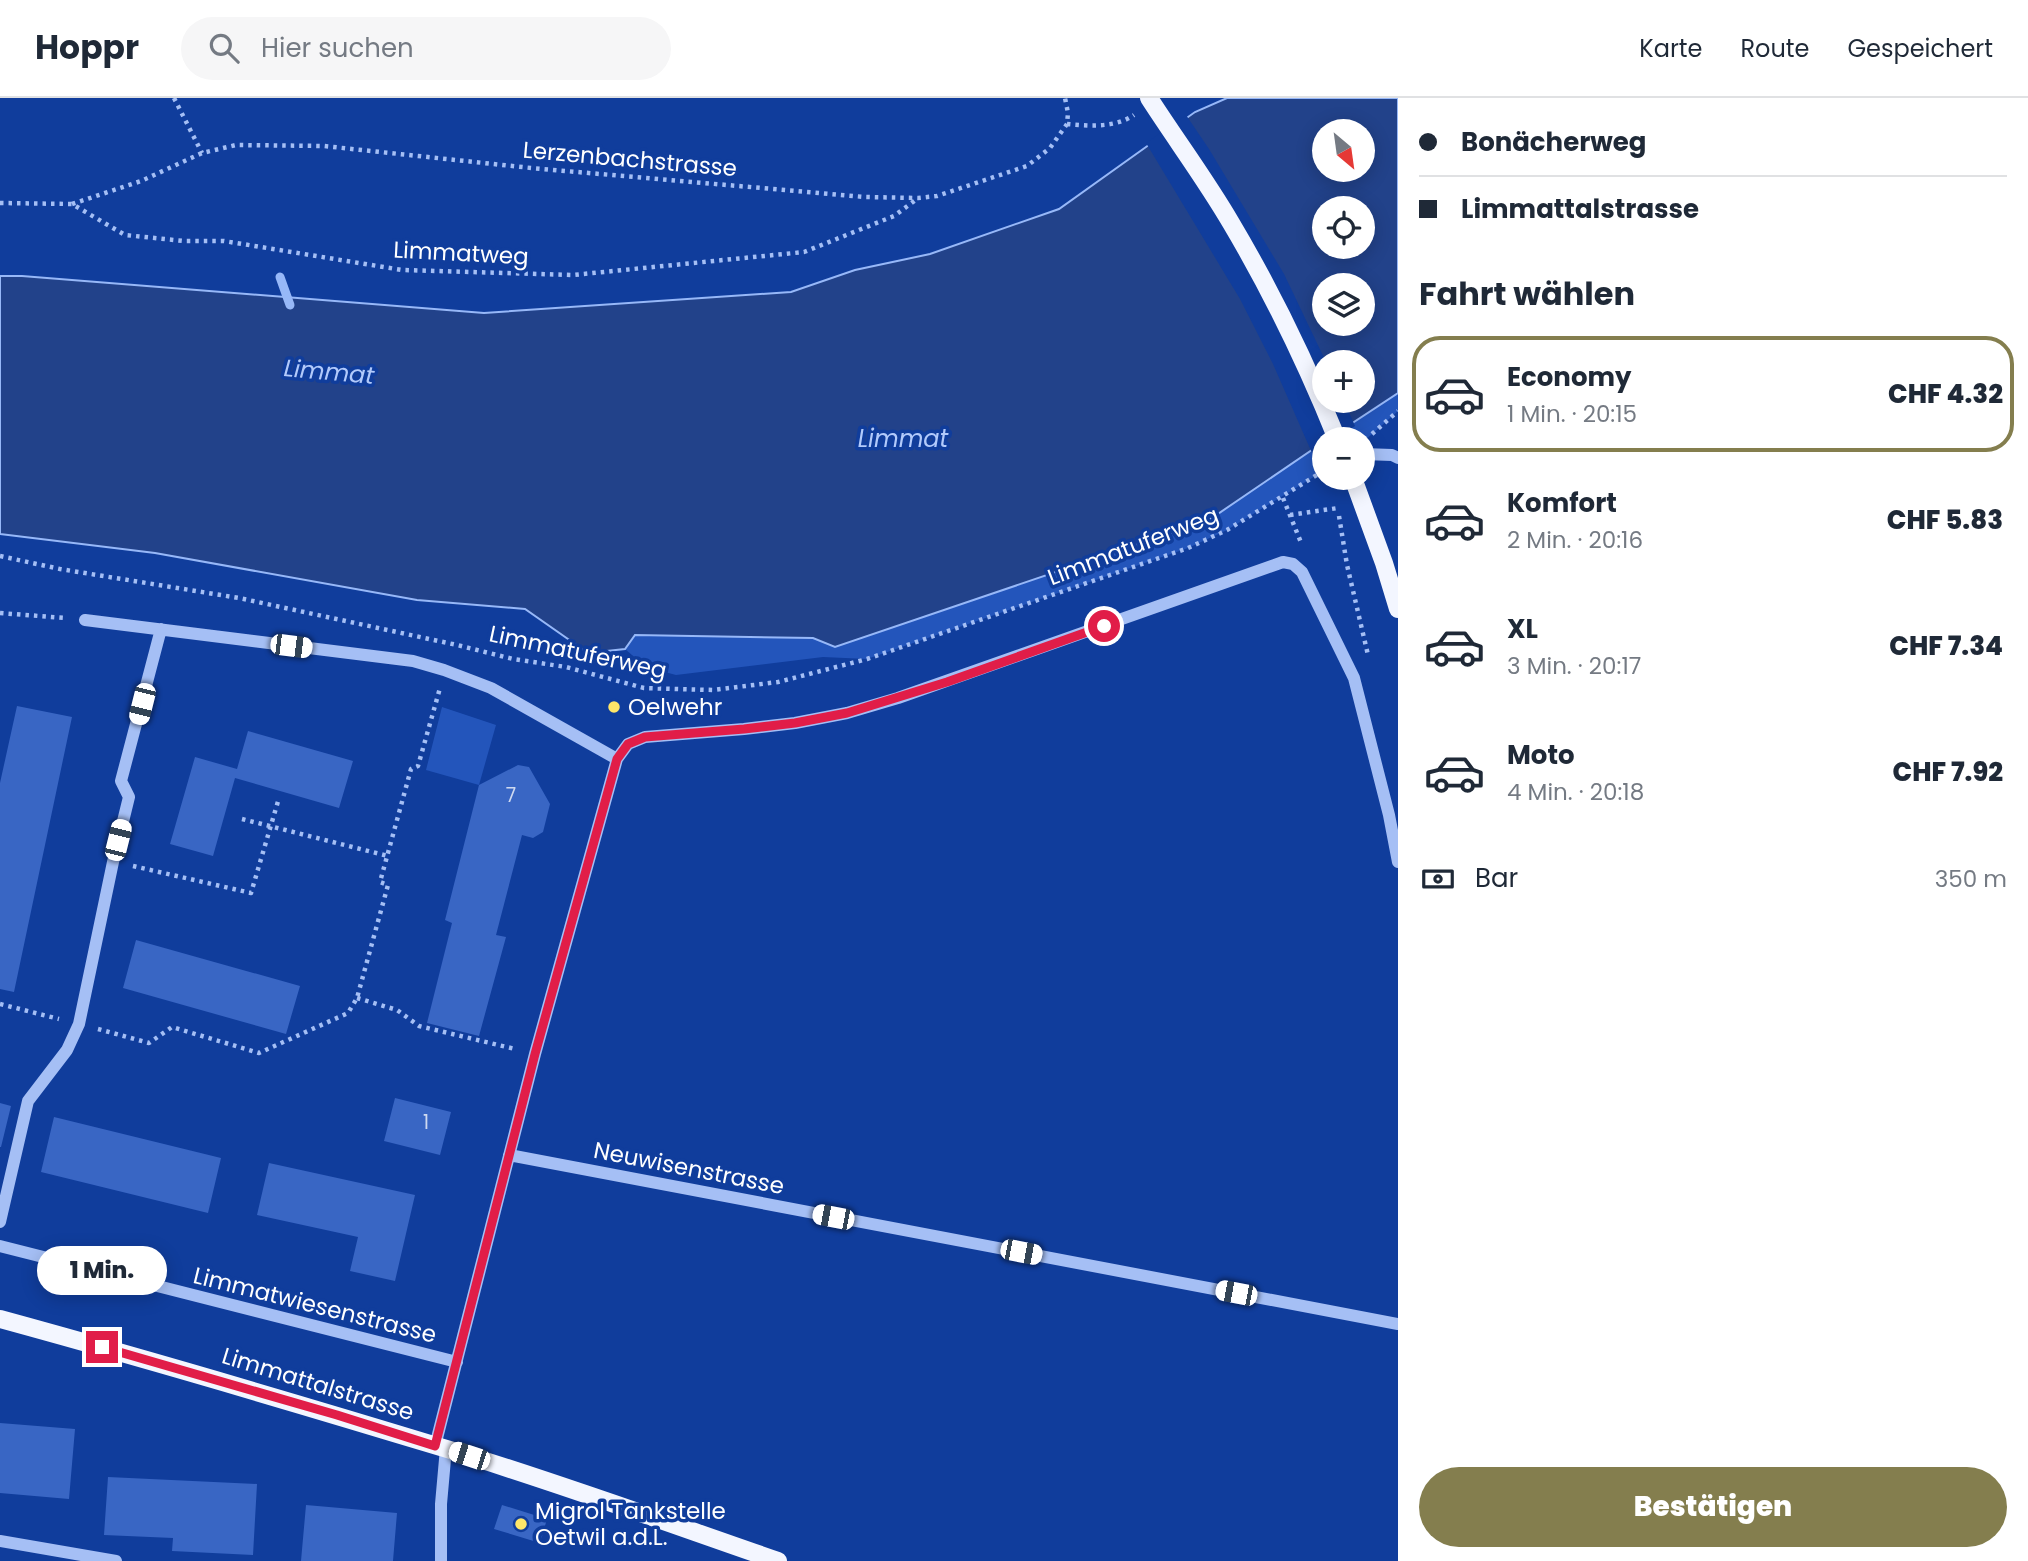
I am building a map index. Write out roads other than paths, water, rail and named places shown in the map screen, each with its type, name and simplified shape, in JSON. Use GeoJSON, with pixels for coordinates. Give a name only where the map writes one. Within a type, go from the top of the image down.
{"type":"FeatureCollection","features":[{"type":"Feature","properties":{"kind":"main road"},"geometry":{"type":"LineString","coordinates":[[1144,105],[1230,222],[1299,352],[1332,427]]}},
{"type":"Feature","properties":{"kind":"main road"},"geometry":{"type":"LineString","coordinates":[[1357,490],[1398,610]]}},
{"type":"Feature","properties":{"kind":"main road","name":"Limmattalstrasse"},"geometry":{"type":"LineString","coordinates":[[0,1319],[179,1368],[441,1447],[584,1493],[778,1561]]}},
{"type":"Feature","properties":{"kind":"street"},"geometry":{"type":"LineString","coordinates":[[1375,454],[1398,458]]}},
{"type":"Feature","properties":{"kind":"street"},"geometry":{"type":"LineString","coordinates":[[442,1561],[441,1447],[457,1362],[535,1054],[617,759],[628,744],[645,737],[795,723],[847,713],[898,698],[1283,562],[1293,564],[1302,572],[1354,678],[1389,815],[1398,862]]}},
{"type":"Feature","properties":{"kind":"street"},"geometry":{"type":"LineString","coordinates":[[85,620],[413,661],[491,688],[617,759]]}},
{"type":"Feature","properties":{"kind":"street"},"geometry":{"type":"LineString","coordinates":[[0,1222],[28,1101],[67,1050],[79,1024],[129,797],[121,781],[160,629]]}},
{"type":"Feature","properties":{"kind":"street","name":"Neuwisenstrasse"},"geometry":{"type":"LineString","coordinates":[[509,1155],[1398,1324]]}},
{"type":"Feature","properties":{"kind":"street","name":"Limmatwiesenstrasse"},"geometry":{"type":"LineString","coordinates":[[0,1246],[457,1362]]}},
{"type":"Feature","properties":{"kind":"street"},"geometry":{"type":"LineString","coordinates":[[0,1541],[116,1561]]}},
{"type":"Feature","properties":{"kind":"water","name":"Limmat"},"geometry":{"type":"Polygon","coordinates":[[[1227,98],[1398,98],[1398,393],[1375,408],[1375,350],[1312,350],[1312,413],[1368,413],[1346,427],[1312,427],[1312,450],[1209,520],[835,647],[813,638],[635,635],[625,649],[588,653],[525,609],[417,600],[155,553],[0,534],[0,276],[484,313],[791,292],[855,270],[930,254],[1059,209],[1195,112],[1227,98]]]}},
{"type":"Feature","properties":{"kind":"waterway"},"geometry":{"type":"LineString","coordinates":[[280,277],[290,305]]}},
{"type":"Feature","properties":{"kind":"place","name":"Oelwehr"},"geometry":{"type":"Point","coordinates":[614,707]}},
{"type":"Feature","properties":{"kind":"place","name":"Migrol Tankstelle Oetwil a.d.L."},"geometry":{"type":"Point","coordinates":[521,1524]}}]}
